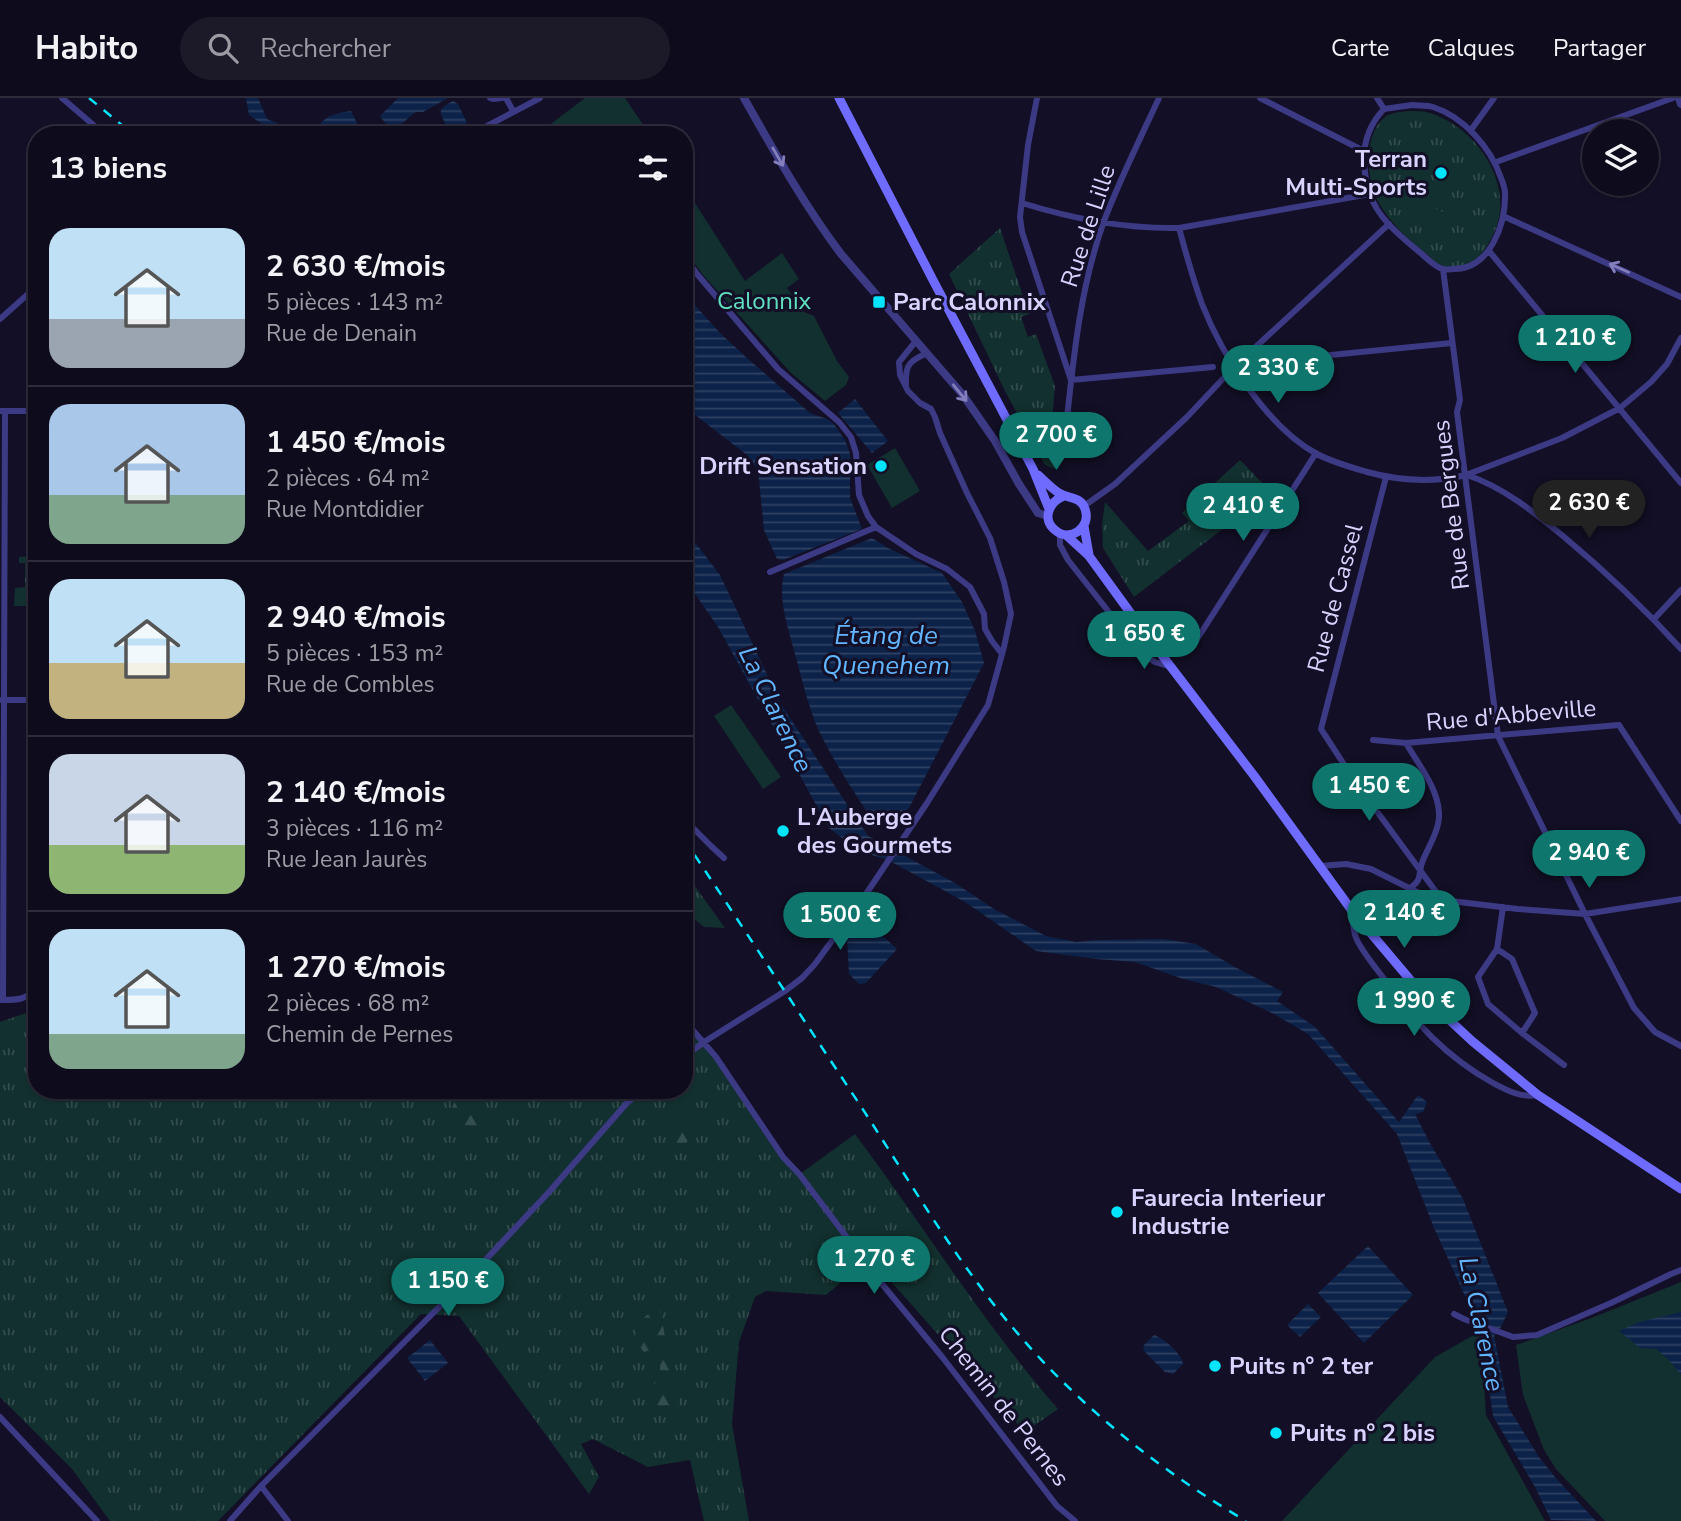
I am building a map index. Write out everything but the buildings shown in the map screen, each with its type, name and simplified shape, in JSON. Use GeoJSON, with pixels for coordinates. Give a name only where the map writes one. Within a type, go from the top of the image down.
{"type":"FeatureCollection","features":[{"type":"Feature","properties":{"kind":"main road"},"geometry":{"type":"LineString","coordinates":[[839,98],[1033,469],[1053,528],[1089,556],[1353,912],[1412,982],[1472,1041],[1538,1095],[1681,1189]]}},
{"type":"Feature","properties":{"kind":"main road"},"geometry":{"type":"LineString","coordinates":[[1033,469],[1050,488],[1064,496],[1076,498],[1084,506],[1089,556]]}},
{"type":"Feature","properties":{"kind":"main road"},"geometry":{"type":"LineString","coordinates":[[1048,512],[1054,502],[1064,496]]}},
{"type":"Feature","properties":{"kind":"main road"},"geometry":{"type":"LineString","coordinates":[[1063,534],[1076,533],[1084,526]]}},
{"type":"Feature","properties":{"kind":"street"},"geometry":{"type":"LineString","coordinates":[[62,98],[95,126]]}},
{"type":"Feature","properties":{"kind":"street"},"geometry":{"type":"LineString","coordinates":[[490,98],[504,98],[513,111]]}},
{"type":"Feature","properties":{"kind":"street"},"geometry":{"type":"LineString","coordinates":[[486,126],[540,98]]}},
{"type":"Feature","properties":{"kind":"street"},"geometry":{"type":"LineString","coordinates":[[744,98],[826,234],[963,395],[995,441],[1038,513],[1043,515],[1048,512]]}},
{"type":"Feature","properties":{"kind":"street"},"geometry":{"type":"LineString","coordinates":[[1037,98],[1028,145],[1020,217],[1022,232],[1072,380],[1213,367]]}},
{"type":"Feature","properties":{"kind":"street","name":"Rue de Lille"},"geometry":{"type":"LineString","coordinates":[[1063,454],[1076,334],[1088,280],[1104,223],[1159,98]]}},
{"type":"Feature","properties":{"kind":"street"},"geometry":{"type":"LineString","coordinates":[[1260,98],[1364,151]]}},
{"type":"Feature","properties":{"kind":"street"},"geometry":{"type":"LineString","coordinates":[[1377,98],[1384,109]]}},
{"type":"Feature","properties":{"kind":"street"},"geometry":{"type":"LineString","coordinates":[[1432,98],[1433,107]]}},
{"type":"Feature","properties":{"kind":"street"},"geometry":{"type":"LineString","coordinates":[[1471,130],[1494,98]]}},
{"type":"Feature","properties":{"kind":"street"},"geometry":{"type":"LineString","coordinates":[[1496,162],[1673,98]]}},
{"type":"Feature","properties":{"kind":"street"},"geometry":{"type":"LineString","coordinates":[[1679,98],[1681,104]]}},
{"type":"Feature","properties":{"kind":"street"},"geometry":{"type":"LineString","coordinates":[[1412,105],[1433,107],[1471,130],[1496,162],[1506,190],[1503,216],[1489,251],[1475,264],[1460,269],[1443,269],[1414,247],[1377,209],[1365,172],[1364,151],[1369,130],[1384,109],[1412,105]]}},
{"type":"Feature","properties":{"kind":"street"},"geometry":{"type":"LineString","coordinates":[[1022,203],[1104,223],[1179,228],[1370,194]]}},
{"type":"Feature","properties":{"kind":"street"},"geometry":{"type":"LineString","coordinates":[[1503,216],[1681,297]]}},
{"type":"Feature","properties":{"kind":"street"},"geometry":{"type":"LineString","coordinates":[[1084,506],[1115,484],[1167,436],[1235,366],[1389,224]]}},
{"type":"Feature","properties":{"kind":"street"},"geometry":{"type":"LineString","coordinates":[[1179,228],[1203,307],[1235,366],[1265,411],[1286,432],[1316,453],[1347,466],[1387,477],[1420,481],[1450,479],[1562,438],[1620,408],[1651,382],[1667,364],[1681,338]]}},
{"type":"Feature","properties":{"kind":"street"},"geometry":{"type":"LineString","coordinates":[[1489,251],[1681,483]]}},
{"type":"Feature","properties":{"kind":"street"},"geometry":{"type":"LineString","coordinates":[[693,268],[778,369],[839,422],[851,437],[856,453],[859,495],[867,516],[876,527],[916,554],[947,569],[970,587],[984,614],[985,629],[1002,654]]}},
{"type":"Feature","properties":{"kind":"street","name":"Rue de Bergues"},"geometry":{"type":"LineString","coordinates":[[1443,269],[1460,400],[1457,412],[1498,736],[1634,1008],[1655,1032],[1681,1046]]}},
{"type":"Feature","properties":{"kind":"street"},"geometry":{"type":"LineString","coordinates":[[0,319],[27,295]]}},
{"type":"Feature","properties":{"kind":"street"},"geometry":{"type":"LineString","coordinates":[[693,1050],[780,994],[802,978],[815,964],[885,867],[988,705],[1010,614],[1004,582],[990,538],[956,469],[931,409],[908,391],[900,375],[899,362],[916,341]]}},
{"type":"Feature","properties":{"kind":"street"},"geometry":{"type":"LineString","coordinates":[[1235,366],[1452,343]]}},
{"type":"Feature","properties":{"kind":"street"},"geometry":{"type":"LineString","coordinates":[[906,386],[906,371],[910,363],[927,354]]}},
{"type":"Feature","properties":{"kind":"street"},"geometry":{"type":"LineString","coordinates":[[28,411],[2,411],[1,700],[2,1000],[28,996]]}},
{"type":"Feature","properties":{"kind":"street"},"geometry":{"type":"LineString","coordinates":[[1192,647],[1316,453]]}},
{"type":"Feature","properties":{"kind":"street"},"geometry":{"type":"LineString","coordinates":[[1466,475],[1511,496],[1548,524],[1599,566],[1681,649]]}},
{"type":"Feature","properties":{"kind":"street","name":"Rue de Cassel"},"geometry":{"type":"LineString","coordinates":[[1387,477],[1321,729],[1356,783],[1419,868]]}},
{"type":"Feature","properties":{"kind":"street"},"geometry":{"type":"LineString","coordinates":[[770,572],[876,527]]}},
{"type":"Feature","properties":{"kind":"street"},"geometry":{"type":"LineString","coordinates":[[1063,534],[1060,544],[1068,560],[1134,645],[1155,662],[1171,667]]}},
{"type":"Feature","properties":{"kind":"street"},"geometry":{"type":"LineString","coordinates":[[1654,620],[1681,590]]}},
{"type":"Feature","properties":{"kind":"street"},"geometry":{"type":"LineString","coordinates":[[1,700],[28,700]]}},
{"type":"Feature","properties":{"kind":"street","name":"Rue d'Abbeville"},"geometry":{"type":"LineString","coordinates":[[1373,740],[1406,743],[1619,725],[1681,821]]}},
{"type":"Feature","properties":{"kind":"street"},"geometry":{"type":"LineString","coordinates":[[1406,743],[1433,790],[1439,814],[1436,831],[1419,868],[1420,879],[1410,888]]}},
{"type":"Feature","properties":{"kind":"street"},"geometry":{"type":"LineString","coordinates":[[693,828],[724,858]]}},
{"type":"Feature","properties":{"kind":"street"},"geometry":{"type":"LineString","coordinates":[[1320,866],[1346,863],[1371,869],[1425,896],[1503,907],[1586,914],[1681,899]]}},
{"type":"Feature","properties":{"kind":"street"},"geometry":{"type":"LineString","coordinates":[[1419,868],[1442,900]]}},
{"type":"Feature","properties":{"kind":"street"},"geometry":{"type":"LineString","coordinates":[[1503,907],[1497,949],[1478,977],[1488,1004],[1564,1065]]}},
{"type":"Feature","properties":{"kind":"street"},"geometry":{"type":"LineString","coordinates":[[1353,912],[1357,939],[1396,996],[1440,1046],[1468,1069],[1511,1093],[1529,1097],[1538,1095]]}},
{"type":"Feature","properties":{"kind":"street"},"geometry":{"type":"LineString","coordinates":[[1497,949],[1512,959],[1535,1013],[1522,1033]]}},
{"type":"Feature","properties":{"kind":"street","name":"Chemin de Pernes"},"geometry":{"type":"LineString","coordinates":[[693,1030],[783,1157],[800,1175],[1057,1506],[1075,1521]]}},
{"type":"Feature","properties":{"kind":"street"},"geometry":{"type":"LineString","coordinates":[[230,1521],[261,1486],[478,1268],[632,1099]]}},
{"type":"Feature","properties":{"kind":"street"},"geometry":{"type":"LineString","coordinates":[[1454,1314],[1503,1335],[1537,1335],[1611,1304],[1681,1270]]}},
{"type":"Feature","properties":{"kind":"street"},"geometry":{"type":"LineString","coordinates":[[0,1417],[97,1521]]}},
{"type":"Feature","properties":{"kind":"street"},"geometry":{"type":"LineString","coordinates":[[261,1486],[289,1521]]}},
{"type":"Feature","properties":{"kind":"green space"},"geometry":{"type":"Polygon","coordinates":[[[585,98],[625,98],[644,126],[548,126],[585,98]]]}},
{"type":"Feature","properties":{"kind":"green space"},"geometry":{"type":"Polygon","coordinates":[[[1409,111],[1430,113],[1463,132],[1477,146],[1496,179],[1500,198],[1499,217],[1493,235],[1480,255],[1466,264],[1456,267],[1440,265],[1393,223],[1375,194],[1369,171],[1373,135],[1386,116],[1409,111]]]}},
{"type":"Feature","properties":{"kind":"green space","name":"Calonnix"},"geometry":{"type":"Polygon","coordinates":[[[693,200],[745,281],[782,253],[799,279],[787,288],[804,312],[814,316],[837,361],[849,377],[846,385],[825,401],[791,373],[693,261],[693,200]]]}},
{"type":"Feature","properties":{"kind":"green space"},"geometry":{"type":"Polygon","coordinates":[[[1435,208],[1445,215],[1450,223],[1448,232],[1438,240],[1430,238],[1424,232],[1423,225],[1426,213],[1435,208]]]}},
{"type":"Feature","properties":{"kind":"green space"},"geometry":{"type":"Polygon","coordinates":[[[1000,228],[1029,314],[1021,317],[1028,337],[1036,334],[1055,386],[1052,422],[1060,424],[1055,469],[1045,465],[1004,389],[949,274],[1000,228]]]}},
{"type":"Feature","properties":{"kind":"green space"},"geometry":{"type":"Polygon","coordinates":[[[895,448],[920,491],[892,508],[867,465],[895,448]]]}},
{"type":"Feature","properties":{"kind":"green space"},"geometry":{"type":"Polygon","coordinates":[[[1240,460],[1271,492],[1134,597],[1103,548],[1105,502],[1148,551],[1189,521],[1182,513],[1240,460]]]}},
{"type":"Feature","properties":{"kind":"green space"},"geometry":{"type":"Polygon","coordinates":[[[28,556],[28,606],[14,606],[15,588],[25,587],[25,563],[19,563],[19,557],[28,556]]]}},
{"type":"Feature","properties":{"kind":"green space"},"geometry":{"type":"Polygon","coordinates":[[[731,705],[781,777],[763,789],[714,716],[731,705]]]}},
{"type":"Feature","properties":{"kind":"green space"},"geometry":{"type":"Polygon","coordinates":[[[693,884],[725,928],[704,927],[693,918],[693,884]]]}},
{"type":"Feature","properties":{"kind":"green space"},"geometry":{"type":"Polygon","coordinates":[[[28,1011],[28,1099],[693,1099],[693,1031],[769,1138],[800,1174],[855,1134],[1004,1343],[1058,1409],[1025,1432],[870,1258],[826,1295],[766,1291],[755,1297],[739,1342],[732,1424],[749,1521],[704,1521],[690,1460],[648,1467],[593,1439],[581,1444],[599,1477],[589,1494],[459,1316],[421,1314],[218,1521],[110,1521],[72,1469],[0,1397],[0,1022],[28,1011]]]}},
{"type":"Feature","properties":{"kind":"green space"},"geometry":{"type":"Polygon","coordinates":[[[465,1099],[480,1125],[481,1142],[474,1151],[455,1129],[454,1101],[465,1099]]]}},
{"type":"Feature","properties":{"kind":"green space"},"geometry":{"type":"Polygon","coordinates":[[[682,1112],[690,1123],[690,1138],[683,1147],[673,1144],[669,1134],[673,1115],[682,1112]]]}},
{"type":"Feature","properties":{"kind":"green space"},"geometry":{"type":"Polygon","coordinates":[[[1681,1282],[1681,1521],[1605,1521],[1556,1469],[1544,1450],[1523,1395],[1516,1345],[1681,1282]]]}},
{"type":"Feature","properties":{"kind":"green space"},"geometry":{"type":"Polygon","coordinates":[[[659,1305],[680,1416],[674,1419],[653,1405],[654,1385],[660,1374],[660,1362],[650,1350],[644,1352],[634,1344],[639,1322],[659,1305]]]}},
{"type":"Feature","properties":{"kind":"green space"},"geometry":{"type":"Polygon","coordinates":[[[1481,1331],[1486,1415],[1545,1521],[1282,1521],[1435,1357],[1481,1331]]]}},
{"type":"Feature","properties":{"kind":"water"},"geometry":{"type":"Polygon","coordinates":[[[246,98],[258,98],[267,119],[284,126],[265,126],[249,115],[246,98]]]}},
{"type":"Feature","properties":{"kind":"water"},"geometry":{"type":"Polygon","coordinates":[[[398,98],[448,98],[423,112],[416,112],[398,126],[390,126],[380,116],[398,98]]]}},
{"type":"Feature","properties":{"kind":"water"},"geometry":{"type":"Polygon","coordinates":[[[453,101],[458,104],[467,123],[464,126],[446,126],[441,111],[453,101]]]}},
{"type":"Feature","properties":{"kind":"water"},"geometry":{"type":"Polygon","coordinates":[[[351,111],[358,126],[318,126],[328,117],[351,111]]]}},
{"type":"Feature","properties":{"kind":"water","name":"Étang de Quenehem"},"geometry":{"type":"Polygon","coordinates":[[[693,303],[721,334],[810,413],[834,424],[845,440],[850,454],[850,498],[862,529],[783,560],[777,559],[764,530],[758,470],[747,455],[693,413],[693,303]]]}},
{"type":"Feature","properties":{"kind":"water"},"geometry":{"type":"Polygon","coordinates":[[[855,399],[888,441],[872,453],[838,413],[855,399]]]}},
{"type":"Feature","properties":{"kind":"water","name":"Étang de Quenehem"},"geometry":{"type":"Polygon","coordinates":[[[872,538],[942,573],[962,602],[975,631],[984,663],[909,808],[896,819],[875,828],[830,753],[814,719],[788,630],[782,592],[784,574],[872,538]]]}},
{"type":"Feature","properties":{"kind":"water","name":"La Clarence"},"geometry":{"type":"Polygon","coordinates":[[[693,540],[720,575],[782,706],[868,836],[1046,936],[1076,942],[1163,939],[1196,944],[1283,992],[1277,1001],[1315,1027],[1399,1122],[1418,1095],[1427,1102],[1423,1112],[1415,1114],[1463,1199],[1508,1312],[1494,1336],[1508,1407],[1539,1457],[1596,1521],[1551,1520],[1493,1416],[1481,1331],[1434,1228],[1397,1134],[1308,1034],[1274,1014],[1216,987],[1135,962],[1036,951],[965,902],[888,860],[859,851],[829,828],[718,627],[693,591],[693,540]]]}},
{"type":"Feature","properties":{"kind":"water"},"geometry":{"type":"Polygon","coordinates":[[[863,918],[897,949],[866,983],[859,984],[849,974],[847,939],[863,918]]]}},
{"type":"Feature","properties":{"kind":"water"},"geometry":{"type":"Polygon","coordinates":[[[1368,1246],[1413,1295],[1364,1343],[1318,1293],[1368,1246]]]}},
{"type":"Feature","properties":{"kind":"water"},"geometry":{"type":"Polygon","coordinates":[[[1308,1304],[1321,1317],[1300,1337],[1287,1325],[1308,1304]]]}},
{"type":"Feature","properties":{"kind":"water"},"geometry":{"type":"Polygon","coordinates":[[[1681,1312],[1681,1375],[1656,1349],[1640,1348],[1619,1331],[1639,1322],[1681,1312]]]}},
{"type":"Feature","properties":{"kind":"water"},"geometry":{"type":"Polygon","coordinates":[[[1154,1335],[1172,1347],[1182,1360],[1183,1364],[1173,1374],[1165,1372],[1143,1350],[1144,1345],[1154,1335]]]}},
{"type":"Feature","properties":{"kind":"water"},"geometry":{"type":"Polygon","coordinates":[[[430,1340],[448,1363],[425,1381],[407,1358],[430,1340]]]}},
{"type":"Feature","properties":{"kind":"railway"},"geometry":{"type":"LineString","coordinates":[[89,98],[123,126]]}},
{"type":"Feature","properties":{"kind":"railway"},"geometry":{"type":"LineString","coordinates":[[693,853],[950,1244],[1008,1322],[1061,1380],[1118,1432],[1180,1479],[1246,1521]]}},
{"type":"Feature","properties":{"kind":"place","name":"Terran Multi-Sports"},"geometry":{"type":"Point","coordinates":[1441,173]}},
{"type":"Feature","properties":{"kind":"place","name":"Parc Calonnix"},"geometry":{"type":"Point","coordinates":[879,302]}},
{"type":"Feature","properties":{"kind":"place","name":"Drift Sensation"},"geometry":{"type":"Point","coordinates":[881,466]}},
{"type":"Feature","properties":{"kind":"place","name":"L'Auberge des Gourmets"},"geometry":{"type":"Point","coordinates":[783,831]}},
{"type":"Feature","properties":{"kind":"place","name":"Faurecia Interieur Industrie"},"geometry":{"type":"Point","coordinates":[1117,1212]}},
{"type":"Feature","properties":{"kind":"place","name":"Puits n° 2 ter"},"geometry":{"type":"Point","coordinates":[1215,1366]}},
{"type":"Feature","properties":{"kind":"place","name":"Puits n° 2 bis"},"geometry":{"type":"Point","coordinates":[1276,1433]}}]}
